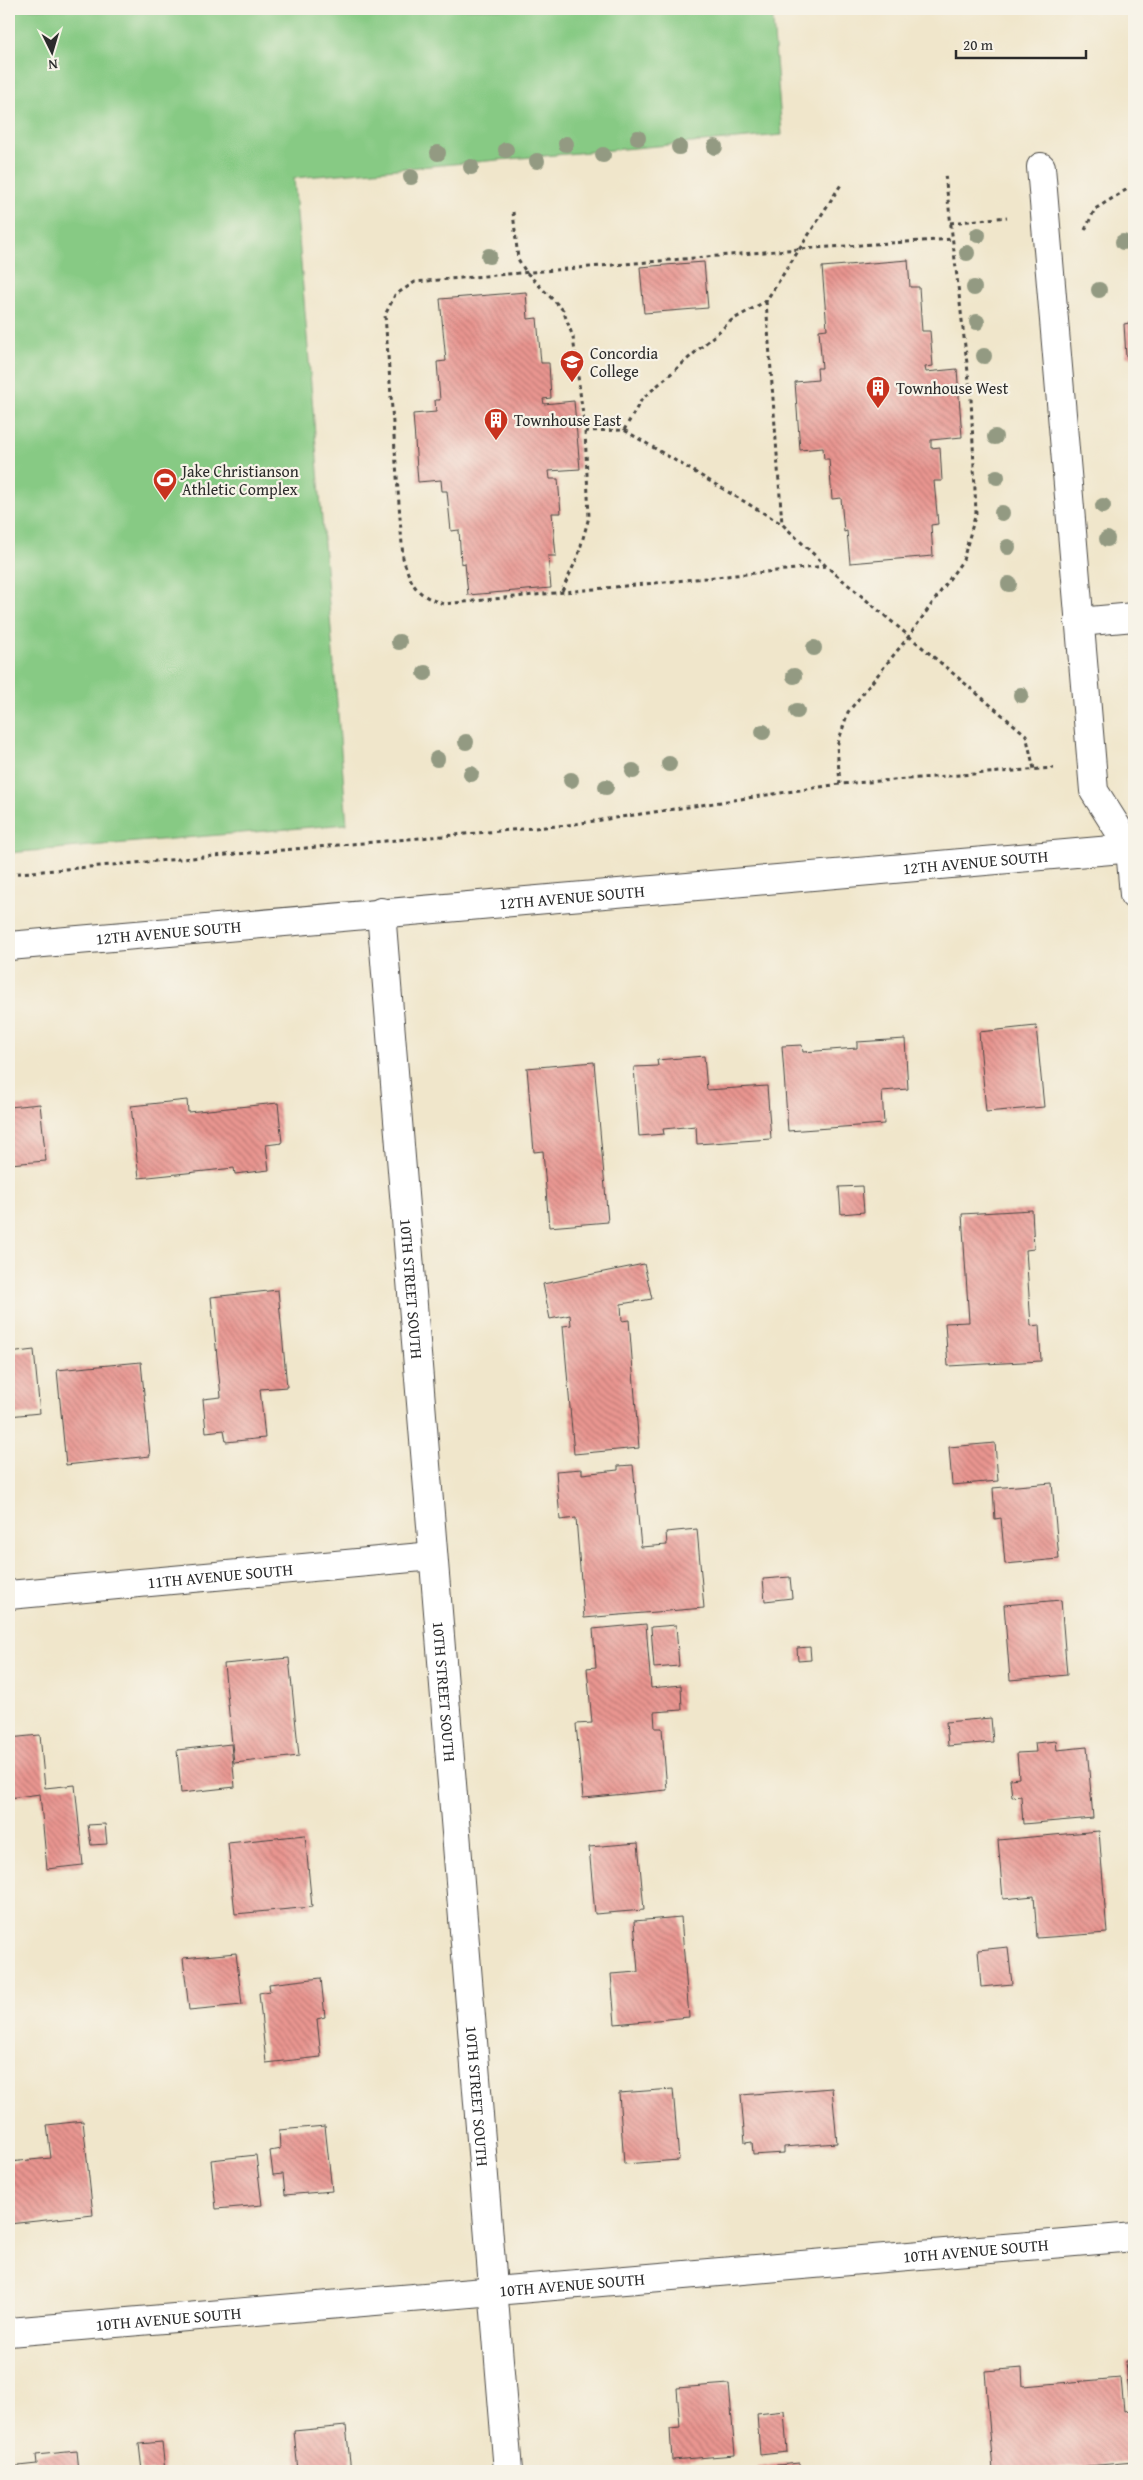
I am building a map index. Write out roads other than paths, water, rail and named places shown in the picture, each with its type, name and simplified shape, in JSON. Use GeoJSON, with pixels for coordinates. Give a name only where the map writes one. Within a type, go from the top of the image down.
{"type":"FeatureCollection","features":[{"type":"Feature","properties":{"kind":"street"},"geometry":{"type":"LineString","coordinates":[[1041,167],[1094,791],[1132,848],[1134,895]]}},
{"type":"Feature","properties":{"kind":"street"},"geometry":{"type":"LineString","coordinates":[[1079,622],[1134,617]]}},
{"type":"Feature","properties":{"kind":"street","name":"12TH AVENUE SOUTH"},"geometry":{"type":"LineString","coordinates":[[9,946],[381,912],[1132,848]]}},
{"type":"Feature","properties":{"kind":"street","name":"10TH STREET SOUTH"},"geometry":{"type":"LineString","coordinates":[[381,912],[508,2471]]}},
{"type":"Feature","properties":{"kind":"street","name":"11TH AVENUE SOUTH"},"geometry":{"type":"LineString","coordinates":[[9,1595],[434,1556]]}},
{"type":"Feature","properties":{"kind":"street","name":"10TH AVENUE SOUTH"},"geometry":{"type":"LineString","coordinates":[[9,2332],[1134,2237]]}},
{"type":"Feature","properties":{"kind":"place","name":"Concordia College"},"geometry":{"type":"Point","coordinates":[572,383]}},
{"type":"Feature","properties":{"kind":"place","name":"Townhouse West"},"geometry":{"type":"Point","coordinates":[878,409]}},
{"type":"Feature","properties":{"kind":"place","name":"Townhouse East"},"geometry":{"type":"Point","coordinates":[496,441]}},
{"type":"Feature","properties":{"kind":"place","name":"Jake Christianson Athletic Complex"},"geometry":{"type":"Point","coordinates":[165,501]}}]}
